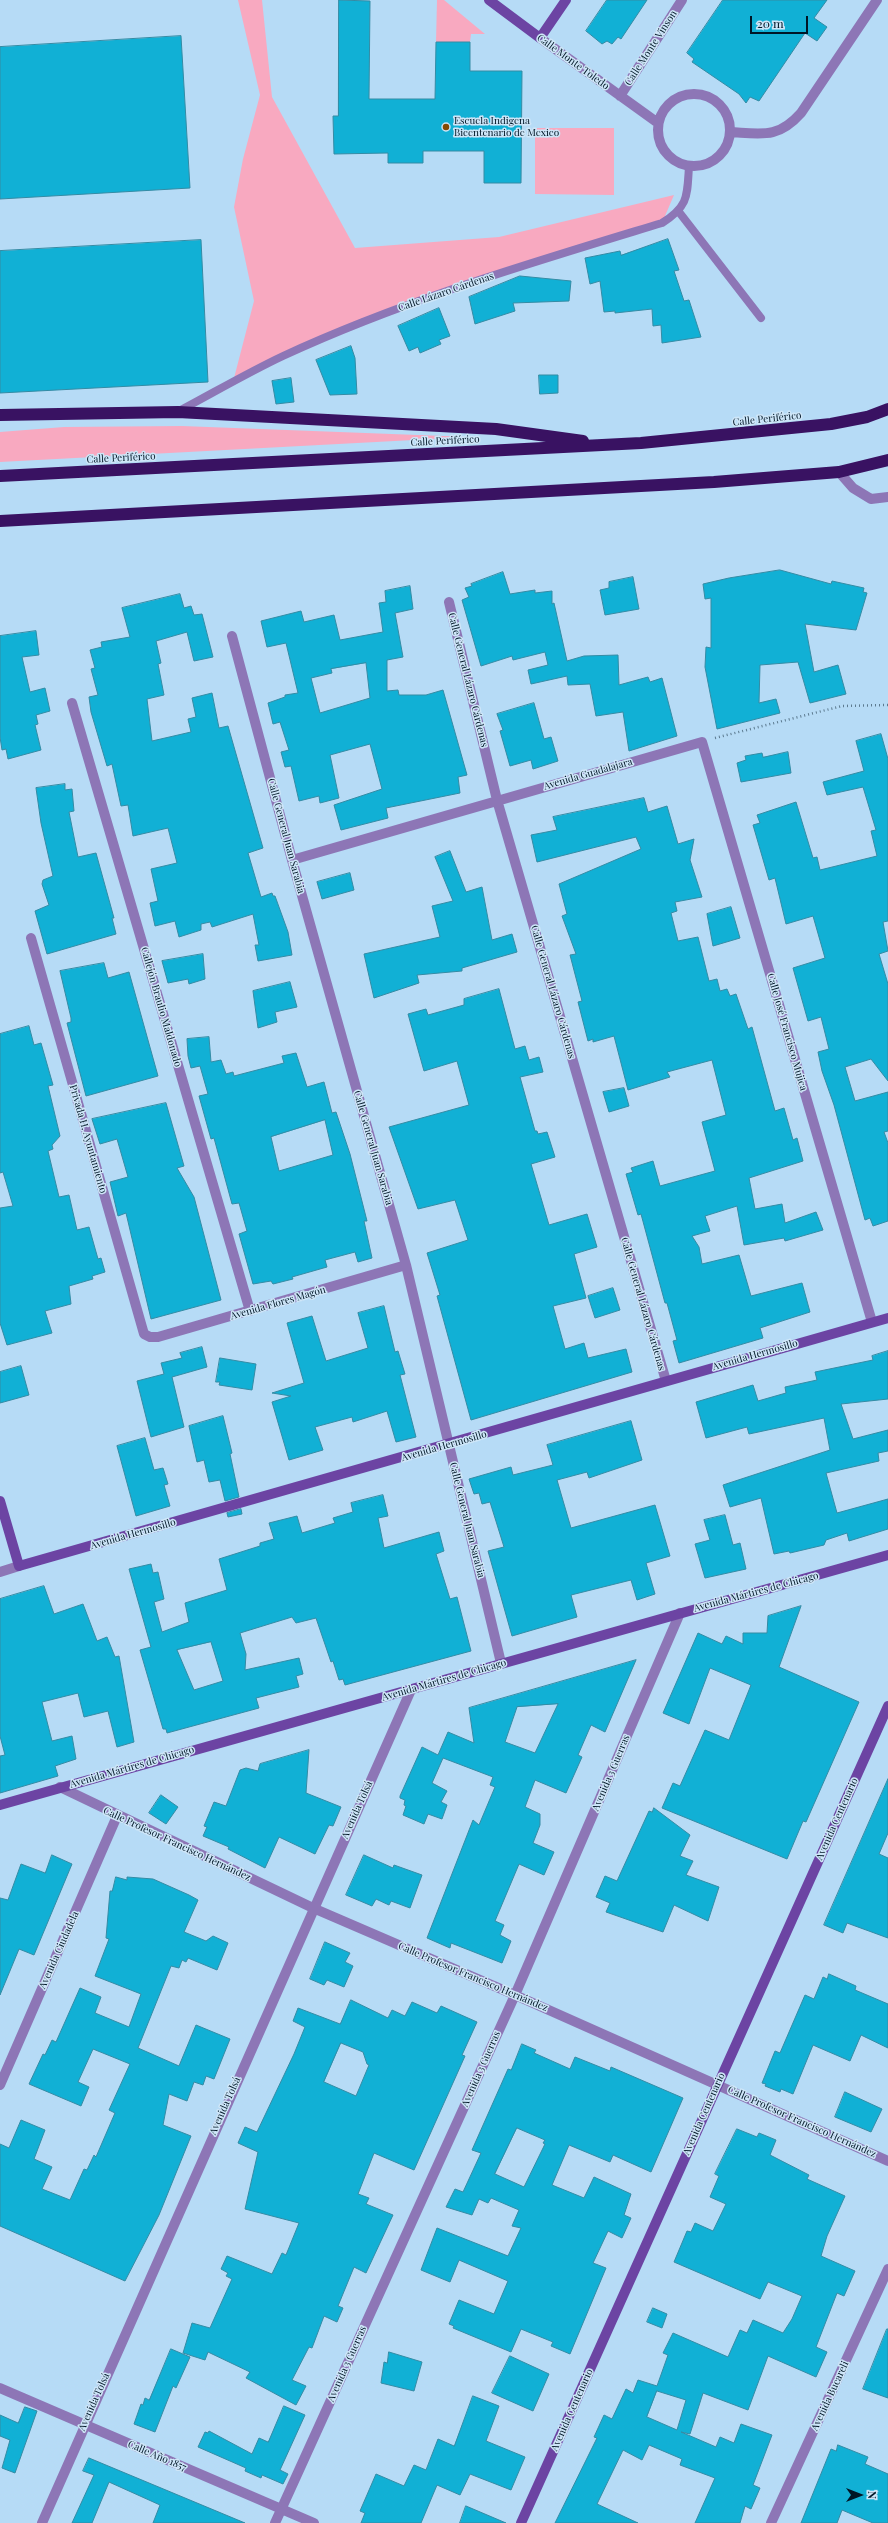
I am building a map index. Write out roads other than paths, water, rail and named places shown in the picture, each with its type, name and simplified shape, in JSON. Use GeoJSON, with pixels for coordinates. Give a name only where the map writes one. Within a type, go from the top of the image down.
{"type":"FeatureCollection","features":[{"type":"Feature","properties":{"kind":"highway","name":"Calle Periférico"},"geometry":{"type":"LineString","coordinates":[[0,476],[604,445],[831,424],[867,417],[888,409]]}},
{"type":"Feature","properties":{"kind":"highway"},"geometry":{"type":"LineString","coordinates":[[0,415],[178,412],[496,429],[545,434],[604,445]]}},
{"type":"Feature","properties":{"kind":"highway"},"geometry":{"type":"LineString","coordinates":[[0,521],[714,482],[839,472],[888,460]]}},
{"type":"Feature","properties":{"kind":"street","name":"Calle Monte Toledo"},"geometry":{"type":"LineString","coordinates":[[489,0],[658,123]]}},
{"type":"Feature","properties":{"kind":"street"},"geometry":{"type":"LineString","coordinates":[[540,38],[566,0]]}},
{"type":"Feature","properties":{"kind":"street","name":"Calle Monte Vinson"},"geometry":{"type":"LineString","coordinates":[[620,96],[682,0]]}},
{"type":"Feature","properties":{"kind":"street"},"geometry":{"type":"LineString","coordinates":[[730,132],[765,134],[778,132],[791,124],[801,113],[877,0]]}},
{"type":"Feature","properties":{"kind":"street"},"geometry":{"type":"LineString","coordinates":[[692,93],[705,95],[724,109],[729,120],[730,132],[728,144],[721,154],[712,162],[700,166],[689,166],[677,163],[668,156],[661,146],[658,135],[658,123],[662,111],[670,102],[681,96],[692,93]]}},
{"type":"Feature","properties":{"kind":"street"},"geometry":{"type":"LineString","coordinates":[[839,472],[853,488],[871,499],[888,497]]}},
{"type":"Feature","properties":{"kind":"street","name":"Calle General Lázaro Cárdenas"},"geometry":{"type":"LineString","coordinates":[[448,602],[497,800],[666,1381]]}},
{"type":"Feature","properties":{"kind":"street","name":"Calle General Juan Sarabia"},"geometry":{"type":"LineString","coordinates":[[232,636],[292,860],[406,1265],[501,1663]]}},
{"type":"Feature","properties":{"kind":"street","name":"Callejón Braulio Maldonado"},"geometry":{"type":"LineString","coordinates":[[72,703],[250,1311]]}},
{"type":"Feature","properties":{"kind":"street","name":"Avenida Guadalajara"},"geometry":{"type":"LineString","coordinates":[[292,860],[702,742]]}},
{"type":"Feature","properties":{"kind":"street","name":"Calle José Francisco Mujica"},"geometry":{"type":"LineString","coordinates":[[702,742],[872,1322]]}},
{"type":"Feature","properties":{"kind":"street","name":"Privada H. Ayuntamiento"},"geometry":{"type":"LineString","coordinates":[[31,938],[144,1334],[150,1337]]}},
{"type":"Feature","properties":{"kind":"street","name":"Avenida Flores Magón"},"geometry":{"type":"LineString","coordinates":[[150,1337],[158,1337],[406,1265]]}},
{"type":"Feature","properties":{"kind":"street","name":"Avenida Hermosillo"},"geometry":{"type":"LineString","coordinates":[[0,1572],[888,1318]]}},
{"type":"Feature","properties":{"kind":"street"},"geometry":{"type":"LineString","coordinates":[[0,1501],[20,1566]]}},
{"type":"Feature","properties":{"kind":"street","name":"Avenida Mártires de Chicago"},"geometry":{"type":"LineString","coordinates":[[0,1805],[411,1690],[680,1612],[888,1555]]}},
{"type":"Feature","properties":{"kind":"street","name":"Avenida 3 Guerras"},"geometry":{"type":"LineString","coordinates":[[275,2523],[515,1995],[680,1612]]}},
{"type":"Feature","properties":{"kind":"street","name":"Avenida Tolsá"},"geometry":{"type":"LineString","coordinates":[[42,2523],[83,2425],[411,1690]]}},
{"type":"Feature","properties":{"kind":"street","name":"Avenida Centenario"},"geometry":{"type":"LineString","coordinates":[[521,2523],[888,1706]]}},
{"type":"Feature","properties":{"kind":"street","name":"Calle Profesor Francisco Hernández"},"geometry":{"type":"LineString","coordinates":[[60,1787],[117,1816],[313,1908],[515,1995],[888,2161]]}},
{"type":"Feature","properties":{"kind":"street","name":"Avenida Ciudadela"},"geometry":{"type":"LineString","coordinates":[[0,2085],[117,1816]]}},
{"type":"Feature","properties":{"kind":"street","name":"Avenida Bucareli"},"geometry":{"type":"LineString","coordinates":[[771,2523],[888,2269]]}},
{"type":"Feature","properties":{"kind":"street","name":"Calle Año 1857"},"geometry":{"type":"LineString","coordinates":[[0,2388],[83,2425],[314,2523]]}},
{"type":"Feature","properties":{"kind":"lane"},"geometry":{"type":"LineString","coordinates":[[689,166],[687,193],[679,212],[761,318]]}},
{"type":"Feature","properties":{"kind":"lane","name":"Calle Lázaro Cárdenas"},"geometry":{"type":"LineString","coordinates":[[178,412],[284,356],[378,316],[521,266],[662,224],[679,212]]}},
{"type":"Feature","properties":{"kind":"place","name":"Escuela Indigena Bicentenario de Mexico"},"geometry":{"type":"Point","coordinates":[446,127]}}]}
